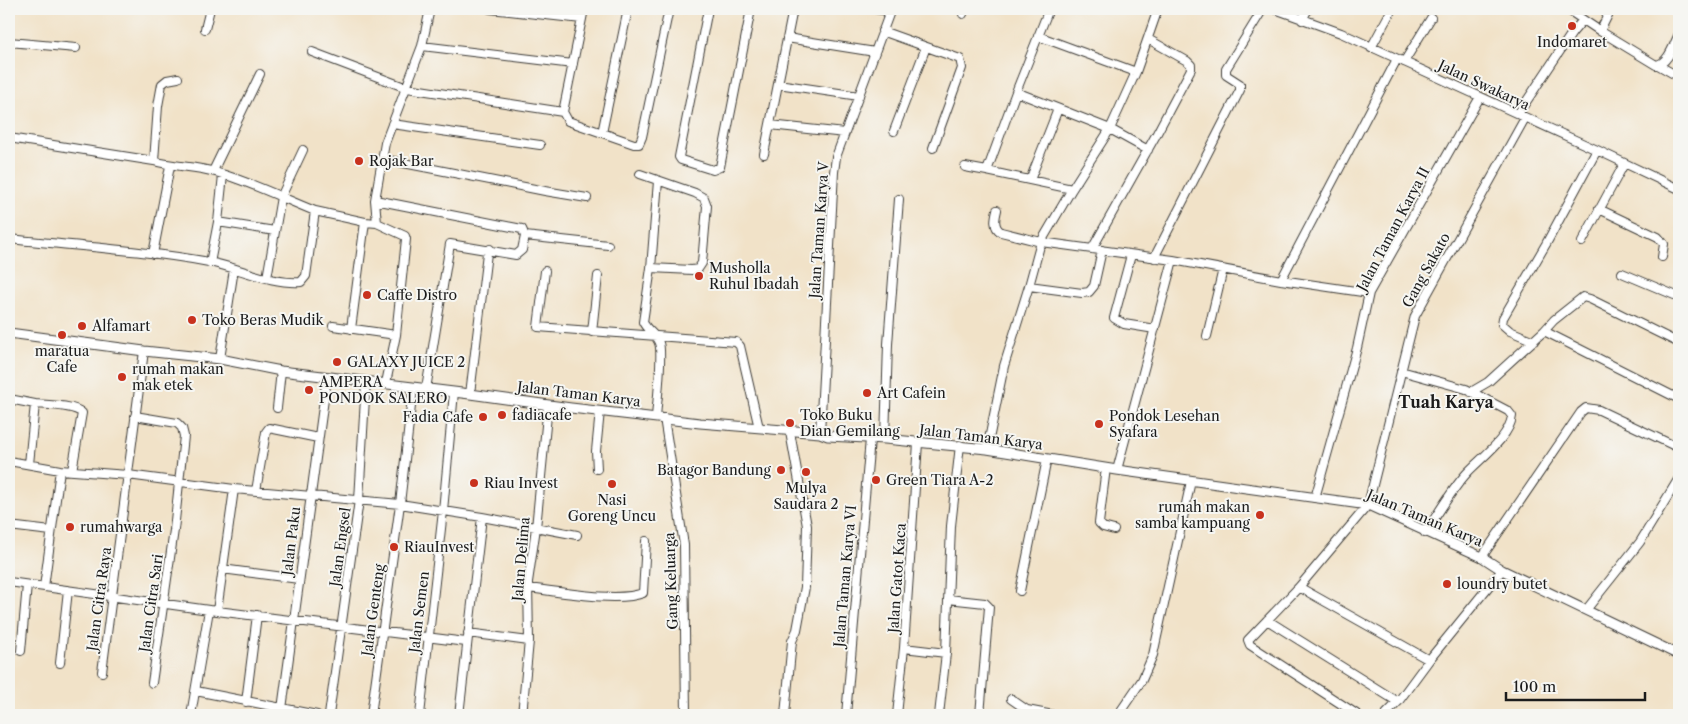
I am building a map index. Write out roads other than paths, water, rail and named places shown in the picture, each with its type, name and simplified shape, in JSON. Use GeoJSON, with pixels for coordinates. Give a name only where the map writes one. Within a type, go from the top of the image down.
{"type":"FeatureCollection","features":[{"type":"Feature","properties":{"kind":"street"},"geometry":{"type":"LineString","coordinates":[[205,29],[210,9]]}},
{"type":"Feature","properties":{"kind":"street"},"geometry":{"type":"LineString","coordinates":[[377,223],[375,200],[385,143],[422,46],[430,9]]}},
{"type":"Feature","properties":{"kind":"street"},"geometry":{"type":"LineString","coordinates":[[490,9],[582,18]]}},
{"type":"Feature","properties":{"kind":"street"},"geometry":{"type":"LineString","coordinates":[[584,9],[563,112],[568,121],[634,144],[639,144],[642,137],[669,9]]}},
{"type":"Feature","properties":{"kind":"street"},"geometry":{"type":"LineString","coordinates":[[602,133],[628,9]]}},
{"type":"Feature","properties":{"kind":"street"},"geometry":{"type":"LineString","coordinates":[[708,9],[679,157],[681,160],[713,170],[720,167],[751,9]]}},
{"type":"Feature","properties":{"kind":"street"},"geometry":{"type":"LineString","coordinates":[[764,154],[793,9]]}},
{"type":"Feature","properties":{"kind":"street"},"geometry":{"type":"LineString","coordinates":[[875,9],[891,10]]}},
{"type":"Feature","properties":{"kind":"street"},"geometry":{"type":"LineString","coordinates":[[987,172],[1049,9]]}},
{"type":"Feature","properties":{"kind":"street"},"geometry":{"type":"LineString","coordinates":[[987,449],[1004,366],[1041,242],[1110,129],[1136,72],[1158,9]]}},
{"type":"Feature","properties":{"kind":"street"},"geometry":{"type":"LineString","coordinates":[[1154,258],[1240,90],[1240,84],[1226,75],[1226,69],[1263,9]]}},
{"type":"Feature","properties":{"kind":"street","name":"Jalan Swakarya"},"geometry":{"type":"LineString","coordinates":[[1275,9],[1341,33],[1597,150],[1679,190]]}},
{"type":"Feature","properties":{"kind":"street"},"geometry":{"type":"LineString","coordinates":[[1302,20],[1308,9]]}},
{"type":"Feature","properties":{"kind":"street"},"geometry":{"type":"LineString","coordinates":[[1371,48],[1392,9]]}},
{"type":"Feature","properties":{"kind":"street"},"geometry":{"type":"LineString","coordinates":[[1567,9],[1653,64],[1679,77]]}},
{"type":"Feature","properties":{"kind":"street"},"geometry":{"type":"LineString","coordinates":[[1600,31],[1611,9]]}},
{"type":"Feature","properties":{"kind":"street","name":"Jalan Taman Karya V"},"geometry":{"type":"LineString","coordinates":[[820,433],[836,156],[891,10]]}},
{"type":"Feature","properties":{"kind":"street"},"geometry":{"type":"LineString","coordinates":[[1281,280],[1400,60],[1431,18]]}},
{"type":"Feature","properties":{"kind":"street","name":"Gang Sakato"},"geometry":{"type":"LineString","coordinates":[[1368,505],[1415,316],[1522,116],[1572,33],[1583,20]]}},
{"type":"Feature","properties":{"kind":"street"},"geometry":{"type":"LineString","coordinates":[[882,31],[960,59],[962,63],[962,68],[933,148]]}},
{"type":"Feature","properties":{"kind":"street"},"geometry":{"type":"LineString","coordinates":[[1658,65],[1665,60],[1679,34]]}},
{"type":"Feature","properties":{"kind":"street"},"geometry":{"type":"LineString","coordinates":[[1038,36],[1136,72]]}},
{"type":"Feature","properties":{"kind":"street"},"geometry":{"type":"LineString","coordinates":[[787,38],[875,52]]}},
{"type":"Feature","properties":{"kind":"street"},"geometry":{"type":"LineString","coordinates":[[1092,249],[1191,69],[1191,65],[1187,61],[1148,39]]}},
{"type":"Feature","properties":{"kind":"street"},"geometry":{"type":"LineString","coordinates":[[9,42],[76,48]]}},
{"type":"Feature","properties":{"kind":"street"},"geometry":{"type":"LineString","coordinates":[[422,46],[573,64]]}},
{"type":"Feature","properties":{"kind":"street"},"geometry":{"type":"LineString","coordinates":[[894,131],[926,47]]}},
{"type":"Feature","properties":{"kind":"street"},"geometry":{"type":"LineString","coordinates":[[312,52],[407,88],[563,112]]}},
{"type":"Feature","properties":{"kind":"street"},"geometry":{"type":"LineString","coordinates":[[214,171],[260,74]]}},
{"type":"Feature","properties":{"kind":"street"},"geometry":{"type":"LineString","coordinates":[[154,161],[158,106],[162,84],[167,80],[178,78]]}},
{"type":"Feature","properties":{"kind":"street"},"geometry":{"type":"LineString","coordinates":[[778,84],[859,96]]}},
{"type":"Feature","properties":{"kind":"street"},"geometry":{"type":"LineString","coordinates":[[1016,92],[1110,129],[1148,150]]}},
{"type":"Feature","properties":{"kind":"street","name":"Jalan Taman Karya II"},"geometry":{"type":"LineString","coordinates":[[1315,498],[1357,348],[1369,293],[1480,97]]}},
{"type":"Feature","properties":{"kind":"street"},"geometry":{"type":"LineString","coordinates":[[1030,180],[1058,109]]}},
{"type":"Feature","properties":{"kind":"street"},"geometry":{"type":"LineString","coordinates":[[392,124],[540,145]]}},
{"type":"Feature","properties":{"kind":"street"},"geometry":{"type":"LineString","coordinates":[[770,124],[845,133]]}},
{"type":"Feature","properties":{"kind":"street"},"geometry":{"type":"LineString","coordinates":[[9,138],[154,161],[170,166],[214,171],[249,182],[315,211],[377,223],[405,236],[396,335],[386,383]]}},
{"type":"Feature","properties":{"kind":"street"},"geometry":{"type":"LineString","coordinates":[[267,278],[281,197],[304,150]]}},
{"type":"Feature","properties":{"kind":"street"},"geometry":{"type":"LineString","coordinates":[[1534,341],[1507,329],[1502,324],[1503,318],[1597,150]]}},
{"type":"Feature","properties":{"kind":"street"},"geometry":{"type":"LineString","coordinates":[[383,159],[545,192],[587,198]]}},
{"type":"Feature","properties":{"kind":"street"},"geometry":{"type":"LineString","coordinates":[[1582,242],[1624,164]]}},
{"type":"Feature","properties":{"kind":"street"},"geometry":{"type":"LineString","coordinates":[[154,254],[170,166]]}},
{"type":"Feature","properties":{"kind":"street"},"geometry":{"type":"LineString","coordinates":[[965,167],[1072,189]]}},
{"type":"Feature","properties":{"kind":"street"},"geometry":{"type":"LineString","coordinates":[[640,174],[695,193],[704,198],[707,206],[702,264],[698,269],[651,268]]}},
{"type":"Feature","properties":{"kind":"street"},"geometry":{"type":"LineString","coordinates":[[210,262],[218,222],[223,175]]}},
{"type":"Feature","properties":{"kind":"street"},"geometry":{"type":"LineString","coordinates":[[656,337],[646,329],[643,322],[651,268],[658,181]]}},
{"type":"Feature","properties":{"kind":"street"},"geometry":{"type":"LineString","coordinates":[[885,439],[888,344],[899,199]]}},
{"type":"Feature","properties":{"kind":"street"},"geometry":{"type":"LineString","coordinates":[[375,200],[523,233],[608,245]]}},
{"type":"Feature","properties":{"kind":"street"},"geometry":{"type":"LineString","coordinates":[[1599,209],[1658,237],[1664,244],[1662,257]]}},
{"type":"Feature","properties":{"kind":"street"},"geometry":{"type":"LineString","coordinates":[[997,210],[995,222],[997,230],[1041,242],[1173,260],[1281,280],[1369,293]]}},
{"type":"Feature","properties":{"kind":"street"},"geometry":{"type":"LineString","coordinates":[[9,239],[154,254],[210,262],[291,283],[301,282],[306,276],[315,211]]}},
{"type":"Feature","properties":{"kind":"street"},"geometry":{"type":"LineString","coordinates":[[218,222],[275,231]]}},
{"type":"Feature","properties":{"kind":"street"},"geometry":{"type":"LineString","coordinates":[[351,329],[365,222]]}},
{"type":"Feature","properties":{"kind":"street"},"geometry":{"type":"LineString","coordinates":[[426,389],[450,244],[490,249],[516,255],[522,250],[523,233]]}},
{"type":"Feature","properties":{"kind":"street"},"geometry":{"type":"LineString","coordinates":[[470,394],[487,253],[490,249]]}},
{"type":"Feature","properties":{"kind":"street"},"geometry":{"type":"LineString","coordinates":[[1029,286],[1082,293],[1089,292],[1094,286],[1102,250]]}},
{"type":"Feature","properties":{"kind":"street"},"geometry":{"type":"LineString","coordinates":[[1131,255],[1114,318],[1124,324],[1155,329]]}},
{"type":"Feature","properties":{"kind":"street"},"geometry":{"type":"LineString","coordinates":[[1117,470],[1173,260]]}},
{"type":"Feature","properties":{"kind":"street"},"geometry":{"type":"LineString","coordinates":[[220,359],[234,268]]}},
{"type":"Feature","properties":{"kind":"street"},"geometry":{"type":"LineString","coordinates":[[1207,336],[1223,270]]}},
{"type":"Feature","properties":{"kind":"street"},"geometry":{"type":"LineString","coordinates":[[545,271],[538,327],[736,342],[740,346],[759,428]]}},
{"type":"Feature","properties":{"kind":"street"},"geometry":{"type":"LineString","coordinates":[[1622,273],[1679,297]]}},
{"type":"Feature","properties":{"kind":"street"},"geometry":{"type":"LineString","coordinates":[[592,332],[598,276]]}},
{"type":"Feature","properties":{"kind":"street"},"geometry":{"type":"LineString","coordinates":[[1471,392],[1488,382],[1534,341],[1554,320],[1583,298],[1590,299],[1679,343]]}},
{"type":"Feature","properties":{"kind":"street"},"geometry":{"type":"LineString","coordinates":[[333,326],[396,335]]}},
{"type":"Feature","properties":{"kind":"street"},"geometry":{"type":"LineString","coordinates":[[1544,331],[1679,399]]}},
{"type":"Feature","properties":{"kind":"street","name":"Jalan Taman Karya"},"geometry":{"type":"LineString","coordinates":[[9,333],[220,359],[281,371],[548,405],[700,423],[820,433],[828,436],[885,439],[987,449],[1191,481],[1368,505],[1482,557],[1502,570],[1679,655]]}},
{"type":"Feature","properties":{"kind":"street","name":"Gang Keluarga"},"geometry":{"type":"LineString","coordinates":[[656,337],[661,348],[660,418],[684,545],[686,715]]}},
{"type":"Feature","properties":{"kind":"street","name":"Jalan Citra Raya"},"geometry":{"type":"LineString","coordinates":[[102,672],[144,351]]}},
{"type":"Feature","properties":{"kind":"street"},"geometry":{"type":"LineString","coordinates":[[277,408],[281,371]]}},
{"type":"Feature","properties":{"kind":"street"},"geometry":{"type":"LineString","coordinates":[[1401,371],[1471,392],[1508,411],[1512,416],[1511,423],[1494,446],[1467,473],[1425,532]]}},
{"type":"Feature","properties":{"kind":"street","name":"Jalan Paku"},"geometry":{"type":"LineString","coordinates":[[282,709],[309,496],[327,377]]}},
{"type":"Feature","properties":{"kind":"street","name":"Jalan Engsel"},"geometry":{"type":"LineString","coordinates":[[329,715],[359,500],[366,381]]}},
{"type":"Feature","properties":{"kind":"street","name":"Jalan Genteng"},"geometry":{"type":"LineString","coordinates":[[371,715],[384,632],[413,388]]}},
{"type":"Feature","properties":{"kind":"street","name":"Jalan Semen"},"geometry":{"type":"LineString","coordinates":[[420,715],[443,511],[454,392]]}},
{"type":"Feature","properties":{"kind":"street"},"geometry":{"type":"LineString","coordinates":[[9,399],[72,408],[82,413],[72,471]]}},
{"type":"Feature","properties":{"kind":"street"},"geometry":{"type":"LineString","coordinates":[[29,464],[35,404]]}},
{"type":"Feature","properties":{"kind":"street","name":"Jalan Delima"},"geometry":{"type":"LineString","coordinates":[[522,715],[529,641],[528,588],[548,405]]}},
{"type":"Feature","properties":{"kind":"street"},"geometry":{"type":"LineString","coordinates":[[1482,557],[1581,412],[1586,408],[1590,407],[1599,410],[1679,448]]}},
{"type":"Feature","properties":{"kind":"street"},"geometry":{"type":"LineString","coordinates":[[597,469],[596,451],[600,411]]}},
{"type":"Feature","properties":{"kind":"street","name":"Jalan Citra Sari"},"geometry":{"type":"LineString","coordinates":[[135,416],[177,424],[182,428],[184,436],[174,530],[152,683]]}},
{"type":"Feature","properties":{"kind":"street"},"geometry":{"type":"LineString","coordinates":[[256,491],[266,432],[270,428],[318,438]]}},
{"type":"Feature","properties":{"kind":"street"},"geometry":{"type":"LineString","coordinates":[[785,715],[792,641],[797,630],[805,587],[807,526],[790,432]]}},
{"type":"Feature","properties":{"kind":"street","name":"Jalan Taman Karya VI"},"geometry":{"type":"LineString","coordinates":[[846,715],[870,439]]}},
{"type":"Feature","properties":{"kind":"street","name":"Jalan Gatot Kaca"},"geometry":{"type":"LineString","coordinates":[[897,715],[904,648],[918,442]]}},
{"type":"Feature","properties":{"kind":"street"},"geometry":{"type":"LineString","coordinates":[[939,715],[946,653],[951,526],[960,446]]}},
{"type":"Feature","properties":{"kind":"street"},"geometry":{"type":"LineString","coordinates":[[1020,591],[1047,459]]}},
{"type":"Feature","properties":{"kind":"street"},"geometry":{"type":"LineString","coordinates":[[9,461],[60,470],[128,474],[234,489],[400,504],[576,535]]}},
{"type":"Feature","properties":{"kind":"street"},"geometry":{"type":"LineString","coordinates":[[1106,468],[1099,523],[1103,527],[1114,530]]}},
{"type":"Feature","properties":{"kind":"street"},"geometry":{"type":"LineString","coordinates":[[44,587],[60,470]]}},
{"type":"Feature","properties":{"kind":"street"},"geometry":{"type":"LineString","coordinates":[[1586,610],[1640,542],[1679,478]]}},
{"type":"Feature","properties":{"kind":"street"},"geometry":{"type":"LineString","coordinates":[[1118,715],[1142,680],[1153,655],[1191,481]]}},
{"type":"Feature","properties":{"kind":"street"},"geometry":{"type":"LineString","coordinates":[[191,715],[222,569],[234,489]]}},
{"type":"Feature","properties":{"kind":"street"},"geometry":{"type":"LineString","coordinates":[[1358,715],[1248,642],[1249,637],[1299,586],[1368,505]]}},
{"type":"Feature","properties":{"kind":"street"},"geometry":{"type":"LineString","coordinates":[[459,715],[482,517]]}},
{"type":"Feature","properties":{"kind":"street"},"geometry":{"type":"LineString","coordinates":[[9,526],[51,531]]}},
{"type":"Feature","properties":{"kind":"street"},"geometry":{"type":"LineString","coordinates":[[528,588],[614,597],[635,596],[643,593],[646,540]]}},
{"type":"Feature","properties":{"kind":"street"},"geometry":{"type":"LineString","coordinates":[[222,569],[299,579]]}},
{"type":"Feature","properties":{"kind":"street"},"geometry":{"type":"LineString","coordinates":[[1385,715],[1398,702],[1429,660],[1502,570]]}},
{"type":"Feature","properties":{"kind":"street"},"geometry":{"type":"LineString","coordinates":[[9,582],[466,642]]}},
{"type":"Feature","properties":{"kind":"street"},"geometry":{"type":"LineString","coordinates":[[21,651],[27,585]]}},
{"type":"Feature","properties":{"kind":"street"},"geometry":{"type":"LineString","coordinates":[[1299,586],[1429,660]]}},
{"type":"Feature","properties":{"kind":"street"},"geometry":{"type":"LineString","coordinates":[[60,663],[68,590]]}},
{"type":"Feature","properties":{"kind":"street"},"geometry":{"type":"LineString","coordinates":[[948,599],[988,604],[980,715]]}},
{"type":"Feature","properties":{"kind":"street"},"geometry":{"type":"LineString","coordinates":[[246,702],[257,615]]}},
{"type":"Feature","properties":{"kind":"street"},"geometry":{"type":"LineString","coordinates":[[1267,620],[1398,702]]}},
{"type":"Feature","properties":{"kind":"street"},"geometry":{"type":"LineString","coordinates":[[468,633],[529,641]]}},
{"type":"Feature","properties":{"kind":"street"},"geometry":{"type":"LineString","coordinates":[[904,648],[946,653]]}},
{"type":"Feature","properties":{"kind":"street"},"geometry":{"type":"LineString","coordinates":[[196,691],[317,715]]}},
{"type":"Feature","properties":{"kind":"street"},"geometry":{"type":"LineString","coordinates":[[1011,699],[1027,710],[1053,715]]}},
{"type":"Feature","properties":{"kind":"place","name":"Indomaret"},"geometry":{"type":"Point","coordinates":[1572,26]}},
{"type":"Feature","properties":{"kind":"place","name":"Rojak Bar"},"geometry":{"type":"Point","coordinates":[359,161]}},
{"type":"Feature","properties":{"kind":"place","name":"Musholla Ruhul Ibadah"},"geometry":{"type":"Point","coordinates":[699,276]}},
{"type":"Feature","properties":{"kind":"place","name":"Caffe Distro"},"geometry":{"type":"Point","coordinates":[367,295]}},
{"type":"Feature","properties":{"kind":"place","name":"Toko Beras Mudik"},"geometry":{"type":"Point","coordinates":[192,320]}},
{"type":"Feature","properties":{"kind":"place","name":"Alfamart"},"geometry":{"type":"Point","coordinates":[82,326]}},
{"type":"Feature","properties":{"kind":"place","name":"maratua Cafe"},"geometry":{"type":"Point","coordinates":[62,335]}},
{"type":"Feature","properties":{"kind":"place","name":"GALAXY JUICE 2"},"geometry":{"type":"Point","coordinates":[337,362]}},
{"type":"Feature","properties":{"kind":"place","name":"rumah makan mak etek"},"geometry":{"type":"Point","coordinates":[122,377]}},
{"type":"Feature","properties":{"kind":"place","name":"AMPERA PONDOK SALERO"},"geometry":{"type":"Point","coordinates":[309,390]}},
{"type":"Feature","properties":{"kind":"place","name":"Art Cafein"},"geometry":{"type":"Point","coordinates":[867,393]}},
{"type":"Feature","properties":{"kind":"place","name":"fadiacafe"},"geometry":{"type":"Point","coordinates":[502,415]}},
{"type":"Feature","properties":{"kind":"place","name":"Fadia Cafe"},"geometry":{"type":"Point","coordinates":[483,417]}},
{"type":"Feature","properties":{"kind":"place","name":"Toko Buku Dian Gemilang"},"geometry":{"type":"Point","coordinates":[790,423]}},
{"type":"Feature","properties":{"kind":"place","name":"Pondok Lesehan Syafara"},"geometry":{"type":"Point","coordinates":[1099,424]}},
{"type":"Feature","properties":{"kind":"place","name":"Batagor Bandung"},"geometry":{"type":"Point","coordinates":[781,470]}},
{"type":"Feature","properties":{"kind":"place","name":"Mulya Saudara 2"},"geometry":{"type":"Point","coordinates":[806,472]}},
{"type":"Feature","properties":{"kind":"place","name":"Green Tiara A-2"},"geometry":{"type":"Point","coordinates":[876,480]}},
{"type":"Feature","properties":{"kind":"place","name":"Riau Invest"},"geometry":{"type":"Point","coordinates":[474,483]}},
{"type":"Feature","properties":{"kind":"place","name":"Nasi Goreng Uncu"},"geometry":{"type":"Point","coordinates":[612,484]}},
{"type":"Feature","properties":{"kind":"place","name":"rumah makan samba kampuang"},"geometry":{"type":"Point","coordinates":[1260,515]}},
{"type":"Feature","properties":{"kind":"place","name":"rumahwarga"},"geometry":{"type":"Point","coordinates":[70,527]}},
{"type":"Feature","properties":{"kind":"place","name":"RiauInvest"},"geometry":{"type":"Point","coordinates":[394,547]}},
{"type":"Feature","properties":{"kind":"place","name":"loundry butet"},"geometry":{"type":"Point","coordinates":[1447,584]}},
{"type":"Feature","properties":{"kind":"district","name":"Tuah Karya"},"geometry":{"type":"Point","coordinates":[1446,402]}}]}
